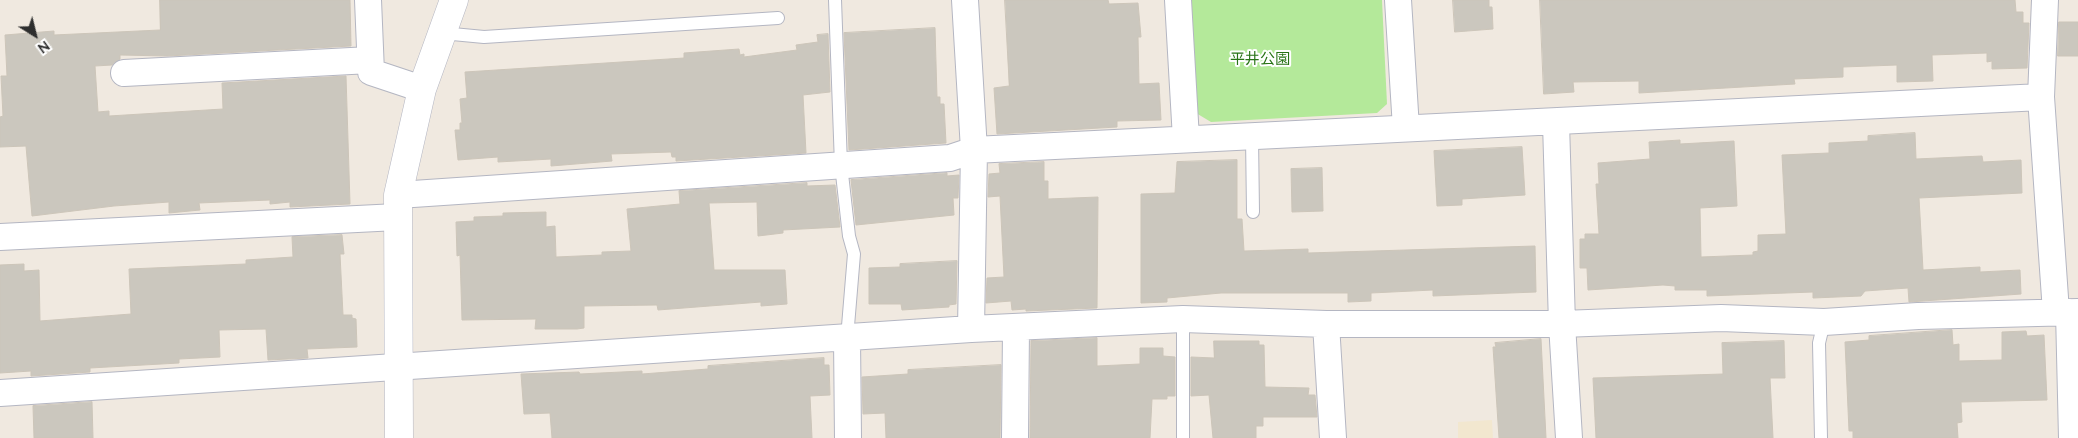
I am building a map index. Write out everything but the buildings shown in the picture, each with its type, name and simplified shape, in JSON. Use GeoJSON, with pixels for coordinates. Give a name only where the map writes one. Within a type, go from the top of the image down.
{"type":"FeatureCollection","features":[{"type":"Feature","properties":{"kind":"street"},"geometry":{"type":"LineString","coordinates":[[368,0],[371,72],[422,89]]}},
{"type":"Feature","properties":{"kind":"street"},"geometry":{"type":"LineString","coordinates":[[398,438],[397,206],[422,89],[454,0]]}},
{"type":"Feature","properties":{"kind":"street"},"geometry":{"type":"LineString","coordinates":[[965,0],[974,150],[971,329]]}},
{"type":"Feature","properties":{"kind":"street"},"geometry":{"type":"LineString","coordinates":[[1178,0],[1186,139]]}},
{"type":"Feature","properties":{"kind":"street"},"geometry":{"type":"LineString","coordinates":[[1398,0],[1406,128]]}},
{"type":"Feature","properties":{"kind":"street"},"geometry":{"type":"LineString","coordinates":[[2046,0],[2041,98],[2068,312],[2072,438]]}},
{"type":"Feature","properties":{"kind":"street"},"geometry":{"type":"LineString","coordinates":[[124,73],[370,60]]}},
{"type":"Feature","properties":{"kind":"street"},"geometry":{"type":"LineString","coordinates":[[0,237],[397,206],[841,165],[950,158],[974,150],[1406,128],[1556,124],[2041,98]]}},
{"type":"Feature","properties":{"kind":"street"},"geometry":{"type":"LineString","coordinates":[[1556,124],[1562,324],[1569,438]]}},
{"type":"Feature","properties":{"kind":"street"},"geometry":{"type":"LineString","coordinates":[[0,392],[971,329],[1183,319],[1326,324],[1562,324],[1721,318],[1824,322],[1918,316],[2068,312]]}},
{"type":"Feature","properties":{"kind":"street"},"geometry":{"type":"LineString","coordinates":[[1326,324],[1332,438]]}},
{"type":"Feature","properties":{"kind":"street"},"geometry":{"type":"LineString","coordinates":[[1016,328],[1016,438]]}},
{"type":"Feature","properties":{"kind":"street"},"geometry":{"type":"LineString","coordinates":[[847,338],[848,438]]}},
{"type":"Feature","properties":{"kind":"lane"},"geometry":{"type":"LineString","coordinates":[[834,0],[841,165],[849,236],[854,254],[847,338]]}},
{"type":"Feature","properties":{"kind":"lane"},"geometry":{"type":"LineString","coordinates":[[442,33],[484,37],[778,18]]}},
{"type":"Feature","properties":{"kind":"lane"},"geometry":{"type":"LineString","coordinates":[[1252,137],[1253,212]]}},
{"type":"Feature","properties":{"kind":"lane"},"geometry":{"type":"LineString","coordinates":[[1183,319],[1183,438]]}},
{"type":"Feature","properties":{"kind":"lane"},"geometry":{"type":"LineString","coordinates":[[1821,438],[1819,343],[1824,322]]}},
{"type":"Feature","properties":{"kind":"shaded area"},"geometry":{"type":"Polygon","coordinates":[[[1492,420],[1493,438],[1458,438],[1458,422],[1492,420]]]}},
{"type":"Feature","properties":{"kind":"green space","name":"平井公園"},"geometry":{"type":"Polygon","coordinates":[[[1191,0],[1382,0],[1387,104],[1377,113],[1211,122],[1196,113],[1191,0]]]}}]}
